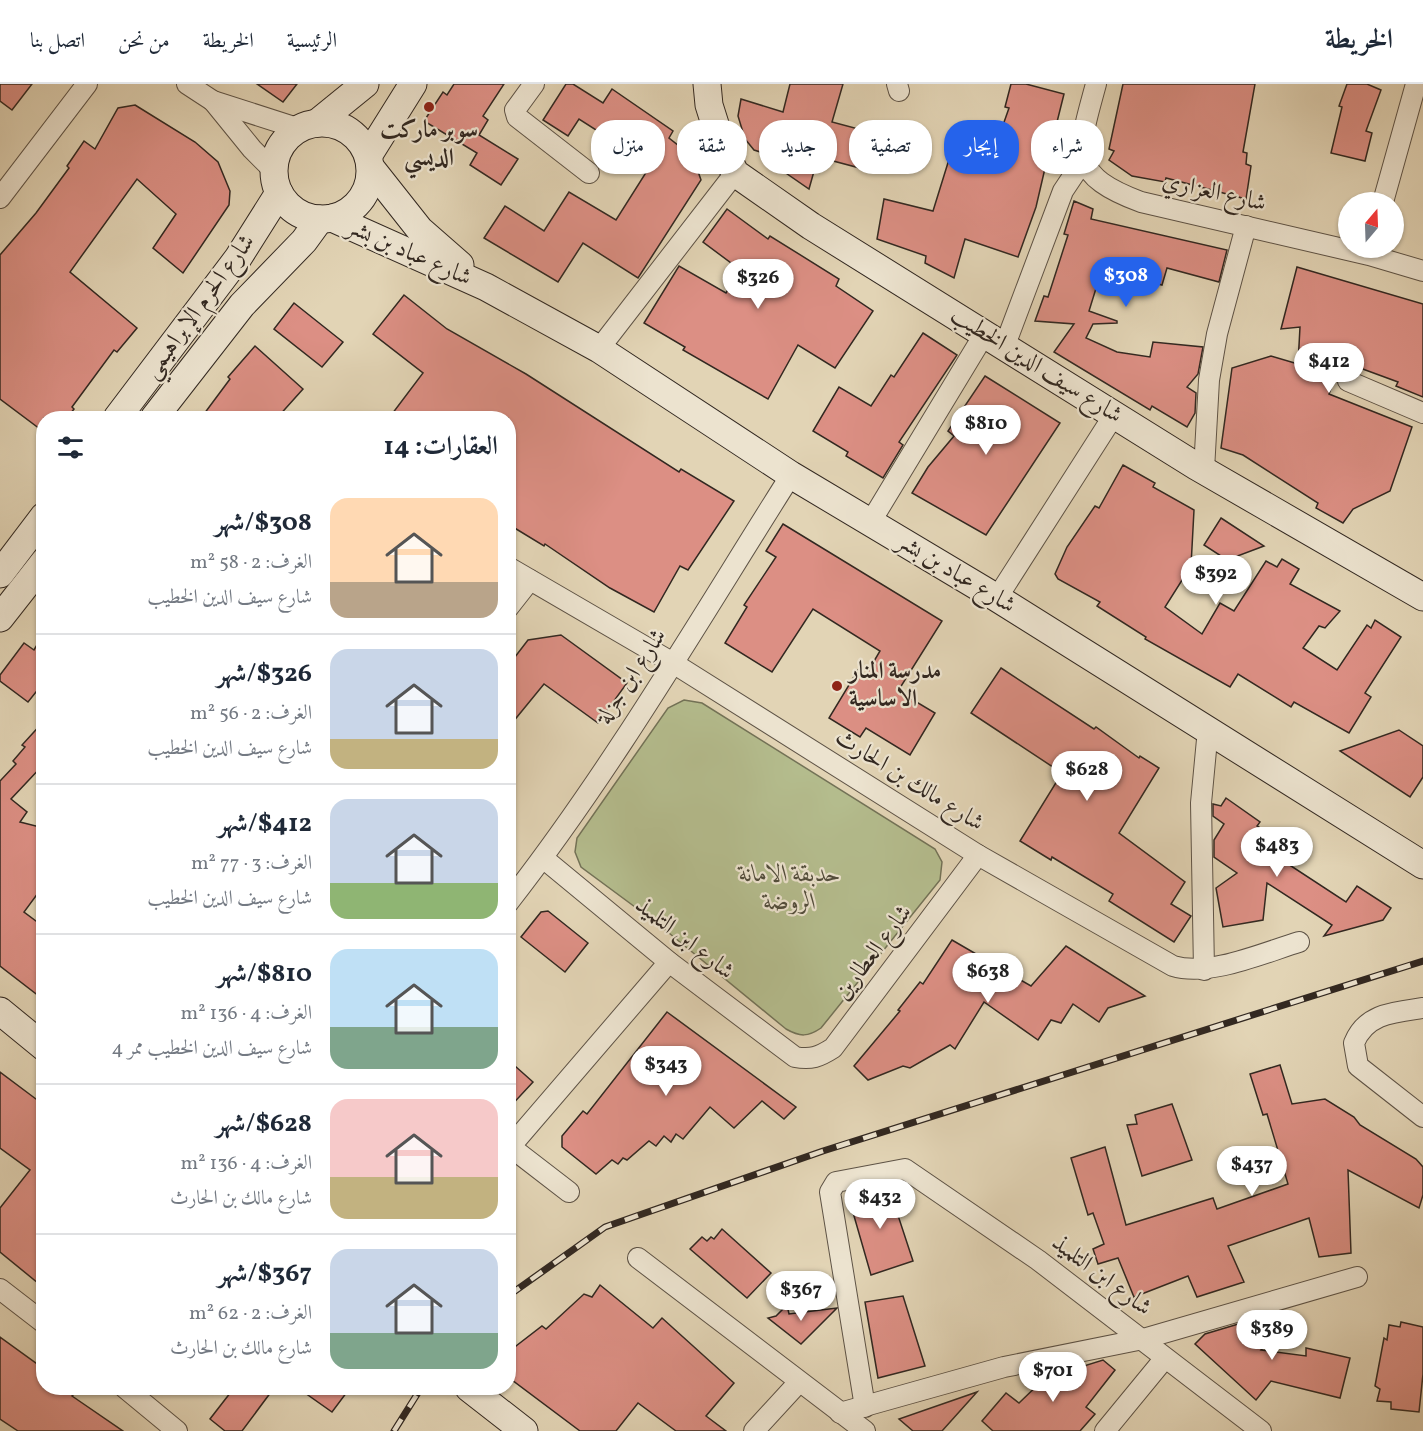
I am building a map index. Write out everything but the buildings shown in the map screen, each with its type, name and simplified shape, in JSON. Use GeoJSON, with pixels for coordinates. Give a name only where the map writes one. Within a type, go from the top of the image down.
{"type":"FeatureCollection","features":[{"type":"Feature","properties":{"kind":"street"},"geometry":{"type":"LineString","coordinates":[[0,198],[87,84]]}},
{"type":"Feature","properties":{"kind":"street"},"geometry":{"type":"LineString","coordinates":[[187,84],[213,101],[277,182],[296,211],[326,218],[356,205],[369,182],[369,162],[361,142],[349,130],[334,124],[307,125],[213,101]]}},
{"type":"Feature","properties":{"kind":"street"},"geometry":{"type":"LineString","coordinates":[[277,182],[279,148],[365,84]]}},
{"type":"Feature","properties":{"kind":"street"},"geometry":{"type":"LineString","coordinates":[[369,162],[413,84]]}},
{"type":"Feature","properties":{"kind":"street"},"geometry":{"type":"LineString","coordinates":[[534,84],[514,114],[589,173]]}},
{"type":"Feature","properties":{"kind":"street"},"geometry":{"type":"LineString","coordinates":[[708,84],[709,105],[714,120]]}},
{"type":"Feature","properties":{"kind":"street"},"geometry":{"type":"LineString","coordinates":[[1087,120],[1096,84]]}},
{"type":"Feature","properties":{"kind":"street"},"geometry":{"type":"LineString","coordinates":[[1386,192],[1416,84]]}},
{"type":"Feature","properties":{"kind":"street","name":"شارع عباد بن بشر"},"geometry":{"type":"LineString","coordinates":[[369,162],[420,230],[486,287]]}},
{"type":"Feature","properties":{"kind":"street"},"geometry":{"type":"LineString","coordinates":[[599,349],[734,174]]}},
{"type":"Feature","properties":{"kind":"street","name":"شارع سيف الدين الخطيب"},"geometry":{"type":"LineString","coordinates":[[736,174],[811,226],[1114,415],[1423,597]]}},
{"type":"Feature","properties":{"kind":"street"},"geometry":{"type":"LineString","coordinates":[[870,523],[995,339],[1063,191],[1074,174]]}},
{"type":"Feature","properties":{"kind":"street","name":"شارع العزاري"},"geometry":{"type":"LineString","coordinates":[[1091,174],[1116,193],[1141,202],[1338,245]]}},
{"type":"Feature","properties":{"kind":"street","name":"شارع الحرم الإبراهيمي"},"geometry":{"type":"LineString","coordinates":[[122,411],[238,258],[277,182]]}},
{"type":"Feature","properties":{"kind":"street","name":"شارع عباد بن بشر"},"geometry":{"type":"LineString","coordinates":[[326,218],[486,287],[599,349],[791,475],[997,598],[1423,865]]}},
{"type":"Feature","properties":{"kind":"street","name":"شارع الحرم الإبراهيمي"},"geometry":{"type":"LineString","coordinates":[[159,411],[242,305],[326,218]]}},
{"type":"Feature","properties":{"kind":"street"},"geometry":{"type":"LineString","coordinates":[[1204,470],[1209,380],[1217,334],[1246,226]]}},
{"type":"Feature","properties":{"kind":"street","name":"شارع العزاري"},"geometry":{"type":"LineString","coordinates":[[1389,258],[1423,271]]}},
{"type":"Feature","properties":{"kind":"street"},"geometry":{"type":"LineString","coordinates":[[1348,381],[1423,413]]}},
{"type":"Feature","properties":{"kind":"street"},"geometry":{"type":"LineString","coordinates":[[997,598],[1114,415]]}},
{"type":"Feature","properties":{"kind":"street","name":"شارع ابن جزلة"},"geometry":{"type":"LineString","coordinates":[[516,893],[543,858],[673,663],[791,475]]}},
{"type":"Feature","properties":{"kind":"street"},"geometry":{"type":"LineString","coordinates":[[0,574],[36,527]]}},
{"type":"Feature","properties":{"kind":"street"},"geometry":{"type":"LineString","coordinates":[[0,618],[36,572]]}},
{"type":"Feature","properties":{"kind":"street","name":"شارع مالك بن الحارث"},"geometry":{"type":"LineString","coordinates":[[516,572],[673,663],[978,855],[1160,959],[1187,970],[1204,970],[1299,942]]}},
{"type":"Feature","properties":{"kind":"street"},"geometry":{"type":"LineString","coordinates":[[516,598],[530,580]]}},
{"type":"Feature","properties":{"kind":"street"},"geometry":{"type":"LineString","coordinates":[[1204,970],[1201,803],[1208,729]]}},
{"type":"Feature","properties":{"kind":"street","name":"شارع العطارين"},"geometry":{"type":"LineString","coordinates":[[795,1057],[819,1058],[833,1048],[978,855]]}},
{"type":"Feature","properties":{"kind":"street","name":"شارع ابن التلميذ"},"geometry":{"type":"LineString","coordinates":[[543,858],[669,962],[795,1057]]}},
{"type":"Feature","properties":{"kind":"street"},"geometry":{"type":"LineString","coordinates":[[516,1138],[669,962]]}},
{"type":"Feature","properties":{"kind":"street"},"geometry":{"type":"LineString","coordinates":[[1423,1008],[1375,1017],[1365,1024],[1354,1043],[1359,1066],[1423,1117]]}},
{"type":"Feature","properties":{"kind":"street"},"geometry":{"type":"LineString","coordinates":[[0,1011],[36,1040]]}},
{"type":"Feature","properties":{"kind":"street"},"geometry":{"type":"LineString","coordinates":[[516,1151],[569,1192]]}},
{"type":"Feature","properties":{"kind":"street","name":"شارع ابن التلميذ"},"geometry":{"type":"LineString","coordinates":[[865,1407],[830,1192],[836,1182],[906,1169],[1029,1254],[1261,1431]]}},
{"type":"Feature","properties":{"kind":"street"},"geometry":{"type":"LineString","coordinates":[[638,1258],[865,1431]]}},
{"type":"Feature","properties":{"kind":"street"},"geometry":{"type":"LineString","coordinates":[[840,1413],[1004,1367],[1143,1339],[1357,1277]]}},
{"type":"Feature","properties":{"kind":"street"},"geometry":{"type":"LineString","coordinates":[[0,1289],[36,1317]]}},
{"type":"Feature","properties":{"kind":"street"},"geometry":{"type":"LineString","coordinates":[[1105,1431],[1165,1358]]}},
{"type":"Feature","properties":{"kind":"street"},"geometry":{"type":"LineString","coordinates":[[754,1431],[799,1382]]}},
{"type":"Feature","properties":{"kind":"street"},"geometry":{"type":"LineString","coordinates":[[133,1395],[177,1431]]}},
{"type":"Feature","properties":{"kind":"street"},"geometry":{"type":"LineString","coordinates":[[478,1395],[524,1431]]}},
{"type":"Feature","properties":{"kind":"green space","name":"حدبقة الامانة الروضة"},"geometry":{"type":"Polygon","coordinates":[[[684,700],[702,703],[935,849],[942,862],[940,880],[821,1028],[812,1033],[800,1035],[786,1029],[658,924],[581,867],[575,852],[577,838],[668,708],[684,700]]]}},
{"type":"Feature","properties":{"kind":"railway"},"geometry":{"type":"LineString","coordinates":[[516,1290],[605,1227],[823,1151],[1423,961]]}},
{"type":"Feature","properties":{"kind":"railway"},"geometry":{"type":"LineString","coordinates":[[394,1431],[417,1395]]}},
{"type":"Feature","properties":{"kind":"place","name":"سوبر ماركت الديسي"},"geometry":{"type":"Point","coordinates":[429,107]}},
{"type":"Feature","properties":{"kind":"place","name":"مدرسة المنار الاساسية"},"geometry":{"type":"Point","coordinates":[837,686]}}]}
